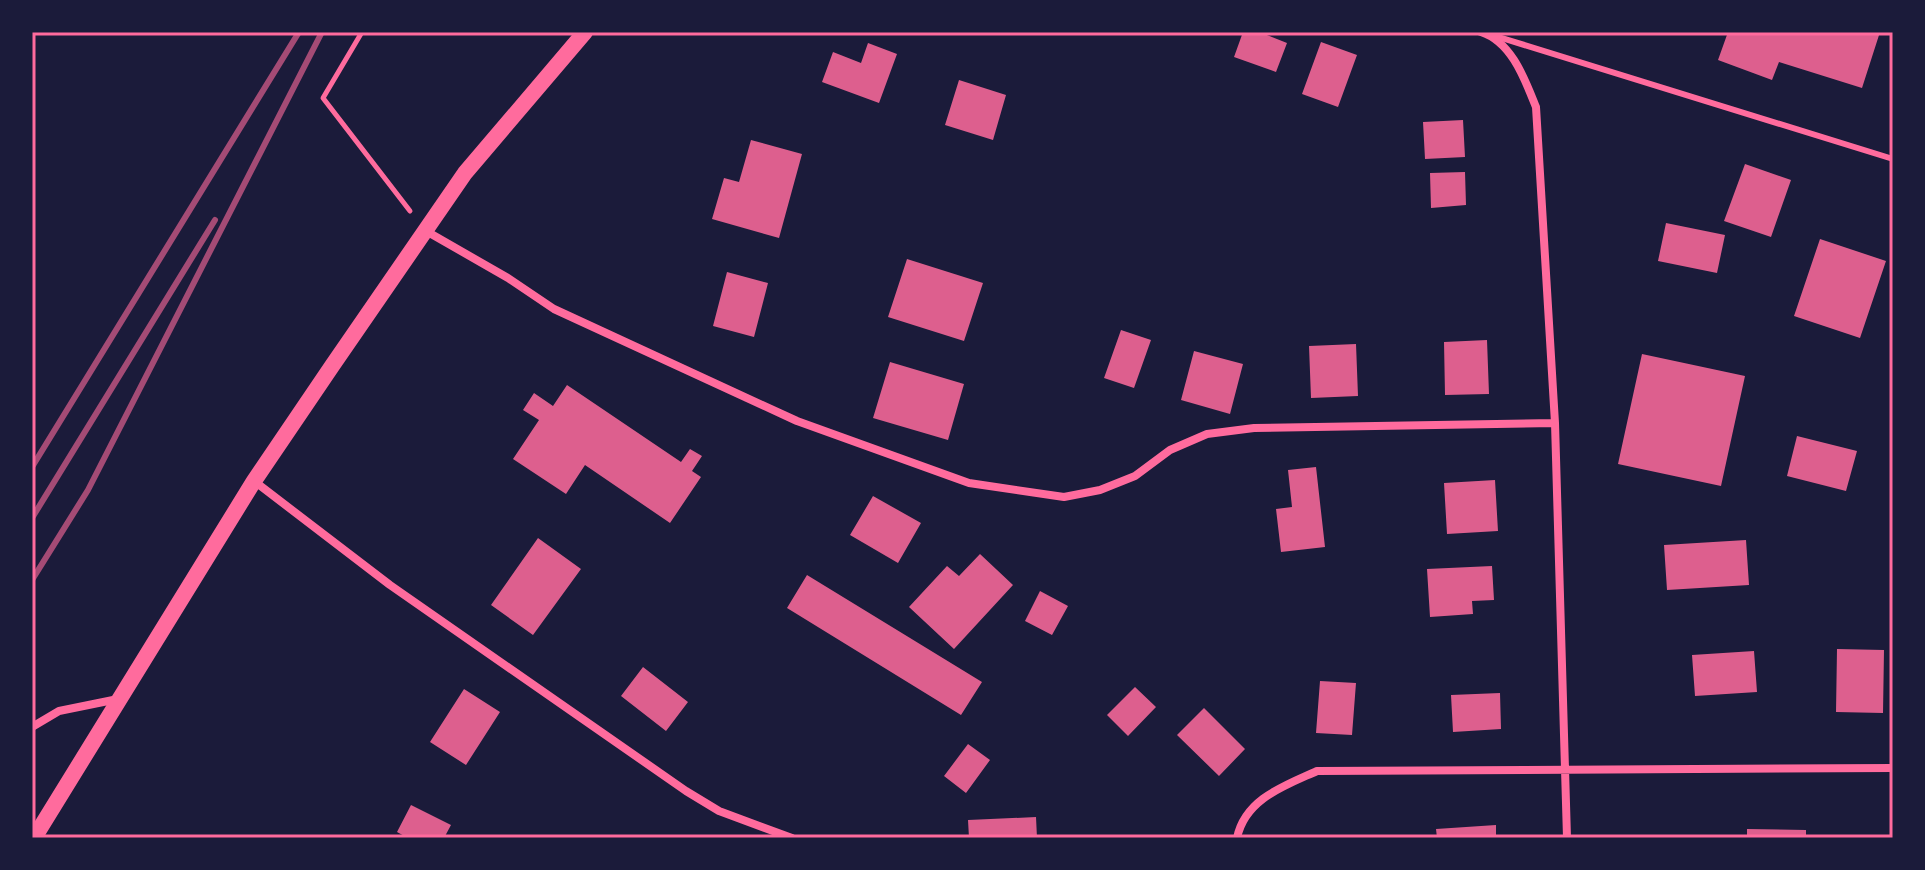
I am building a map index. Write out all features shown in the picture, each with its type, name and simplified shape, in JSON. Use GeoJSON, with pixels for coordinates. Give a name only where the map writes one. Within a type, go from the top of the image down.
{"type":"FeatureCollection","features":[{"type":"Feature","properties":{"kind":"main road"},"geometry":{"type":"LineString","coordinates":[[34,838],[254,481],[425,230],[465,173],[585,32]]}},
{"type":"Feature","properties":{"kind":"street"},"geometry":{"type":"LineString","coordinates":[[1485,33],[1520,66],[1536,107],[1555,423],[1568,770],[1567,838]]}},
{"type":"Feature","properties":{"kind":"street"},"geometry":{"type":"LineString","coordinates":[[425,230],[508,278],[554,309],[797,421],[969,483],[1064,497],[1100,490],[1135,476],[1170,450],[1207,434],[1254,428],[1555,423]]}},
{"type":"Feature","properties":{"kind":"street"},"geometry":{"type":"LineString","coordinates":[[254,481],[390,585],[686,791],[719,811],[792,838]]}},
{"type":"Feature","properties":{"kind":"street"},"geometry":{"type":"LineString","coordinates":[[32,727],[59,711],[119,699]]}},
{"type":"Feature","properties":{"kind":"street"},"geometry":{"type":"LineString","coordinates":[[1237,838],[1240,821],[1270,792],[1317,771],[1893,768]]}},
{"type":"Feature","properties":{"kind":"lane"},"geometry":{"type":"LineString","coordinates":[[1485,33],[1893,159]]}},
{"type":"Feature","properties":{"kind":"path"},"geometry":{"type":"LineString","coordinates":[[362,32],[323,98],[425,230]]}},
{"type":"Feature","properties":{"kind":"building"},"geometry":{"type":"Polygon","coordinates":[[[1243,32],[1259,32],[1287,43],[1276,72],[1234,57],[1243,32]]]}},
{"type":"Feature","properties":{"kind":"building"},"geometry":{"type":"Polygon","coordinates":[[[1728,32],[1880,32],[1862,88],[1779,62],[1772,80],[1718,60],[1728,32]]]}},
{"type":"Feature","properties":{"kind":"building"},"geometry":{"type":"Polygon","coordinates":[[[1321,42],[1357,55],[1338,107],[1302,94],[1321,42]]]}},
{"type":"Feature","properties":{"kind":"building"},"geometry":{"type":"Polygon","coordinates":[[[868,43],[897,54],[879,103],[822,82],[833,52],[861,63],[868,43]]]}},
{"type":"Feature","properties":{"kind":"building"},"geometry":{"type":"Polygon","coordinates":[[[959,80],[1006,95],[993,140],[945,125],[959,80]]]}},
{"type":"Feature","properties":{"kind":"building"},"geometry":{"type":"Polygon","coordinates":[[[1463,120],[1465,157],[1425,159],[1423,122],[1463,120]]]}},
{"type":"Feature","properties":{"kind":"building"},"geometry":{"type":"Polygon","coordinates":[[[751,140],[802,154],[779,238],[712,219],[724,178],[739,182],[751,140]]]}},
{"type":"Feature","properties":{"kind":"building"},"geometry":{"type":"Polygon","coordinates":[[[1745,164],[1791,180],[1771,237],[1724,221],[1745,164]]]}},
{"type":"Feature","properties":{"kind":"building"},"geometry":{"type":"Polygon","coordinates":[[[1465,172],[1466,205],[1431,208],[1430,173],[1465,172]]]}},
{"type":"Feature","properties":{"kind":"building"},"geometry":{"type":"Polygon","coordinates":[[[1666,223],[1725,235],[1717,273],[1658,261],[1666,223]]]}},
{"type":"Feature","properties":{"kind":"building"},"geometry":{"type":"Polygon","coordinates":[[[1820,239],[1886,261],[1860,338],[1794,316],[1820,239]]]}},
{"type":"Feature","properties":{"kind":"building"},"geometry":{"type":"Polygon","coordinates":[[[907,259],[983,283],[964,341],[888,317],[907,259]]]}},
{"type":"Feature","properties":{"kind":"building"},"geometry":{"type":"Polygon","coordinates":[[[727,272],[768,283],[754,337],[713,326],[727,272]]]}},
{"type":"Feature","properties":{"kind":"building"},"geometry":{"type":"Polygon","coordinates":[[[1121,330],[1151,340],[1134,388],[1104,378],[1121,330]]]}},
{"type":"Feature","properties":{"kind":"building"},"geometry":{"type":"Polygon","coordinates":[[[1487,340],[1489,394],[1445,395],[1444,342],[1487,340]]]}},
{"type":"Feature","properties":{"kind":"building"},"geometry":{"type":"Polygon","coordinates":[[[1356,344],[1358,396],[1311,398],[1309,346],[1356,344]]]}},
{"type":"Feature","properties":{"kind":"building"},"geometry":{"type":"Polygon","coordinates":[[[1194,351],[1243,364],[1230,414],[1181,400],[1194,351]]]}},
{"type":"Feature","properties":{"kind":"building"},"geometry":{"type":"Polygon","coordinates":[[[1642,354],[1745,376],[1721,486],[1618,464],[1642,354]]]}},
{"type":"Feature","properties":{"kind":"building"},"geometry":{"type":"Polygon","coordinates":[[[890,362],[964,384],[948,440],[873,418],[890,362]]]}},
{"type":"Feature","properties":{"kind":"building"},"geometry":{"type":"Polygon","coordinates":[[[567,385],[681,462],[690,449],[702,456],[692,471],[701,477],[670,523],[585,465],[566,494],[513,459],[539,420],[523,410],[534,393],[553,406],[567,385]]]}},
{"type":"Feature","properties":{"kind":"building"},"geometry":{"type":"Polygon","coordinates":[[[1797,436],[1857,451],[1846,491],[1787,476],[1797,436]]]}},
{"type":"Feature","properties":{"kind":"building"},"geometry":{"type":"Polygon","coordinates":[[[1316,467],[1325,547],[1281,552],[1276,509],[1292,507],[1288,470],[1316,467]]]}},
{"type":"Feature","properties":{"kind":"building"},"geometry":{"type":"Polygon","coordinates":[[[1495,480],[1498,531],[1447,534],[1444,483],[1495,480]]]}},
{"type":"Feature","properties":{"kind":"building"},"geometry":{"type":"Polygon","coordinates":[[[873,496],[921,523],[898,563],[850,535],[873,496]]]}},
{"type":"Feature","properties":{"kind":"building"},"geometry":{"type":"Polygon","coordinates":[[[538,538],[581,569],[533,635],[491,605],[538,538]]]}},
{"type":"Feature","properties":{"kind":"building"},"geometry":{"type":"Polygon","coordinates":[[[1746,540],[1749,585],[1667,590],[1664,545],[1746,540]]]}},
{"type":"Feature","properties":{"kind":"building"},"geometry":{"type":"Polygon","coordinates":[[[980,554],[1013,585],[954,649],[909,607],[947,566],[959,576],[980,554]]]}},
{"type":"Feature","properties":{"kind":"building"},"geometry":{"type":"Polygon","coordinates":[[[1492,566],[1494,600],[1472,601],[1473,614],[1430,617],[1427,569],[1492,566]]]}},
{"type":"Feature","properties":{"kind":"building"},"geometry":{"type":"Polygon","coordinates":[[[807,575],[982,682],[961,715],[787,608],[807,575]]]}},
{"type":"Feature","properties":{"kind":"building"},"geometry":{"type":"Polygon","coordinates":[[[1040,591],[1068,606],[1052,635],[1025,621],[1040,591]]]}},
{"type":"Feature","properties":{"kind":"building"},"geometry":{"type":"Polygon","coordinates":[[[1837,649],[1884,650],[1883,713],[1836,712],[1837,649]]]}},
{"type":"Feature","properties":{"kind":"building"},"geometry":{"type":"Polygon","coordinates":[[[1754,651],[1757,692],[1695,696],[1692,655],[1754,651]]]}},
{"type":"Feature","properties":{"kind":"building"},"geometry":{"type":"Polygon","coordinates":[[[643,667],[688,702],[666,731],[621,696],[643,667]]]}},
{"type":"Feature","properties":{"kind":"building"},"geometry":{"type":"Polygon","coordinates":[[[1320,681],[1356,683],[1352,735],[1316,733],[1320,681]]]}},
{"type":"Feature","properties":{"kind":"building"},"geometry":{"type":"Polygon","coordinates":[[[1135,687],[1156,707],[1128,736],[1107,715],[1135,687]]]}},
{"type":"Feature","properties":{"kind":"building"},"geometry":{"type":"Polygon","coordinates":[[[464,689],[500,712],[466,765],[430,742],[464,689]]]}},
{"type":"Feature","properties":{"kind":"building"},"geometry":{"type":"Polygon","coordinates":[[[1500,693],[1501,729],[1453,732],[1451,695],[1500,693]]]}},
{"type":"Feature","properties":{"kind":"building"},"geometry":{"type":"Polygon","coordinates":[[[1204,708],[1245,749],[1219,776],[1177,735],[1204,708]]]}},
{"type":"Feature","properties":{"kind":"building"},"geometry":{"type":"Polygon","coordinates":[[[968,744],[990,760],[966,793],[944,776],[968,744]]]}},
{"type":"Feature","properties":{"kind":"building"},"geometry":{"type":"Polygon","coordinates":[[[411,805],[451,825],[444,838],[408,838],[397,832],[411,805]]]}},
{"type":"Feature","properties":{"kind":"building"},"geometry":{"type":"Polygon","coordinates":[[[1036,817],[1037,838],[969,838],[968,820],[1036,817]]]}},
{"type":"Feature","properties":{"kind":"building"},"geometry":{"type":"Polygon","coordinates":[[[1496,825],[1496,838],[1437,838],[1436,829],[1496,825]]]}},
{"type":"Feature","properties":{"kind":"building"},"geometry":{"type":"Polygon","coordinates":[[[1747,829],[1806,830],[1806,838],[1747,838],[1747,829]]]}},
{"type":"Feature","properties":{"kind":"railway"},"geometry":{"type":"LineString","coordinates":[[32,467],[299,32]]}},
{"type":"Feature","properties":{"kind":"railway"},"geometry":{"type":"LineString","coordinates":[[32,580],[88,490],[322,32]]}},
{"type":"Feature","properties":{"kind":"railway"},"geometry":{"type":"LineString","coordinates":[[32,518],[215,220]]}}]}
